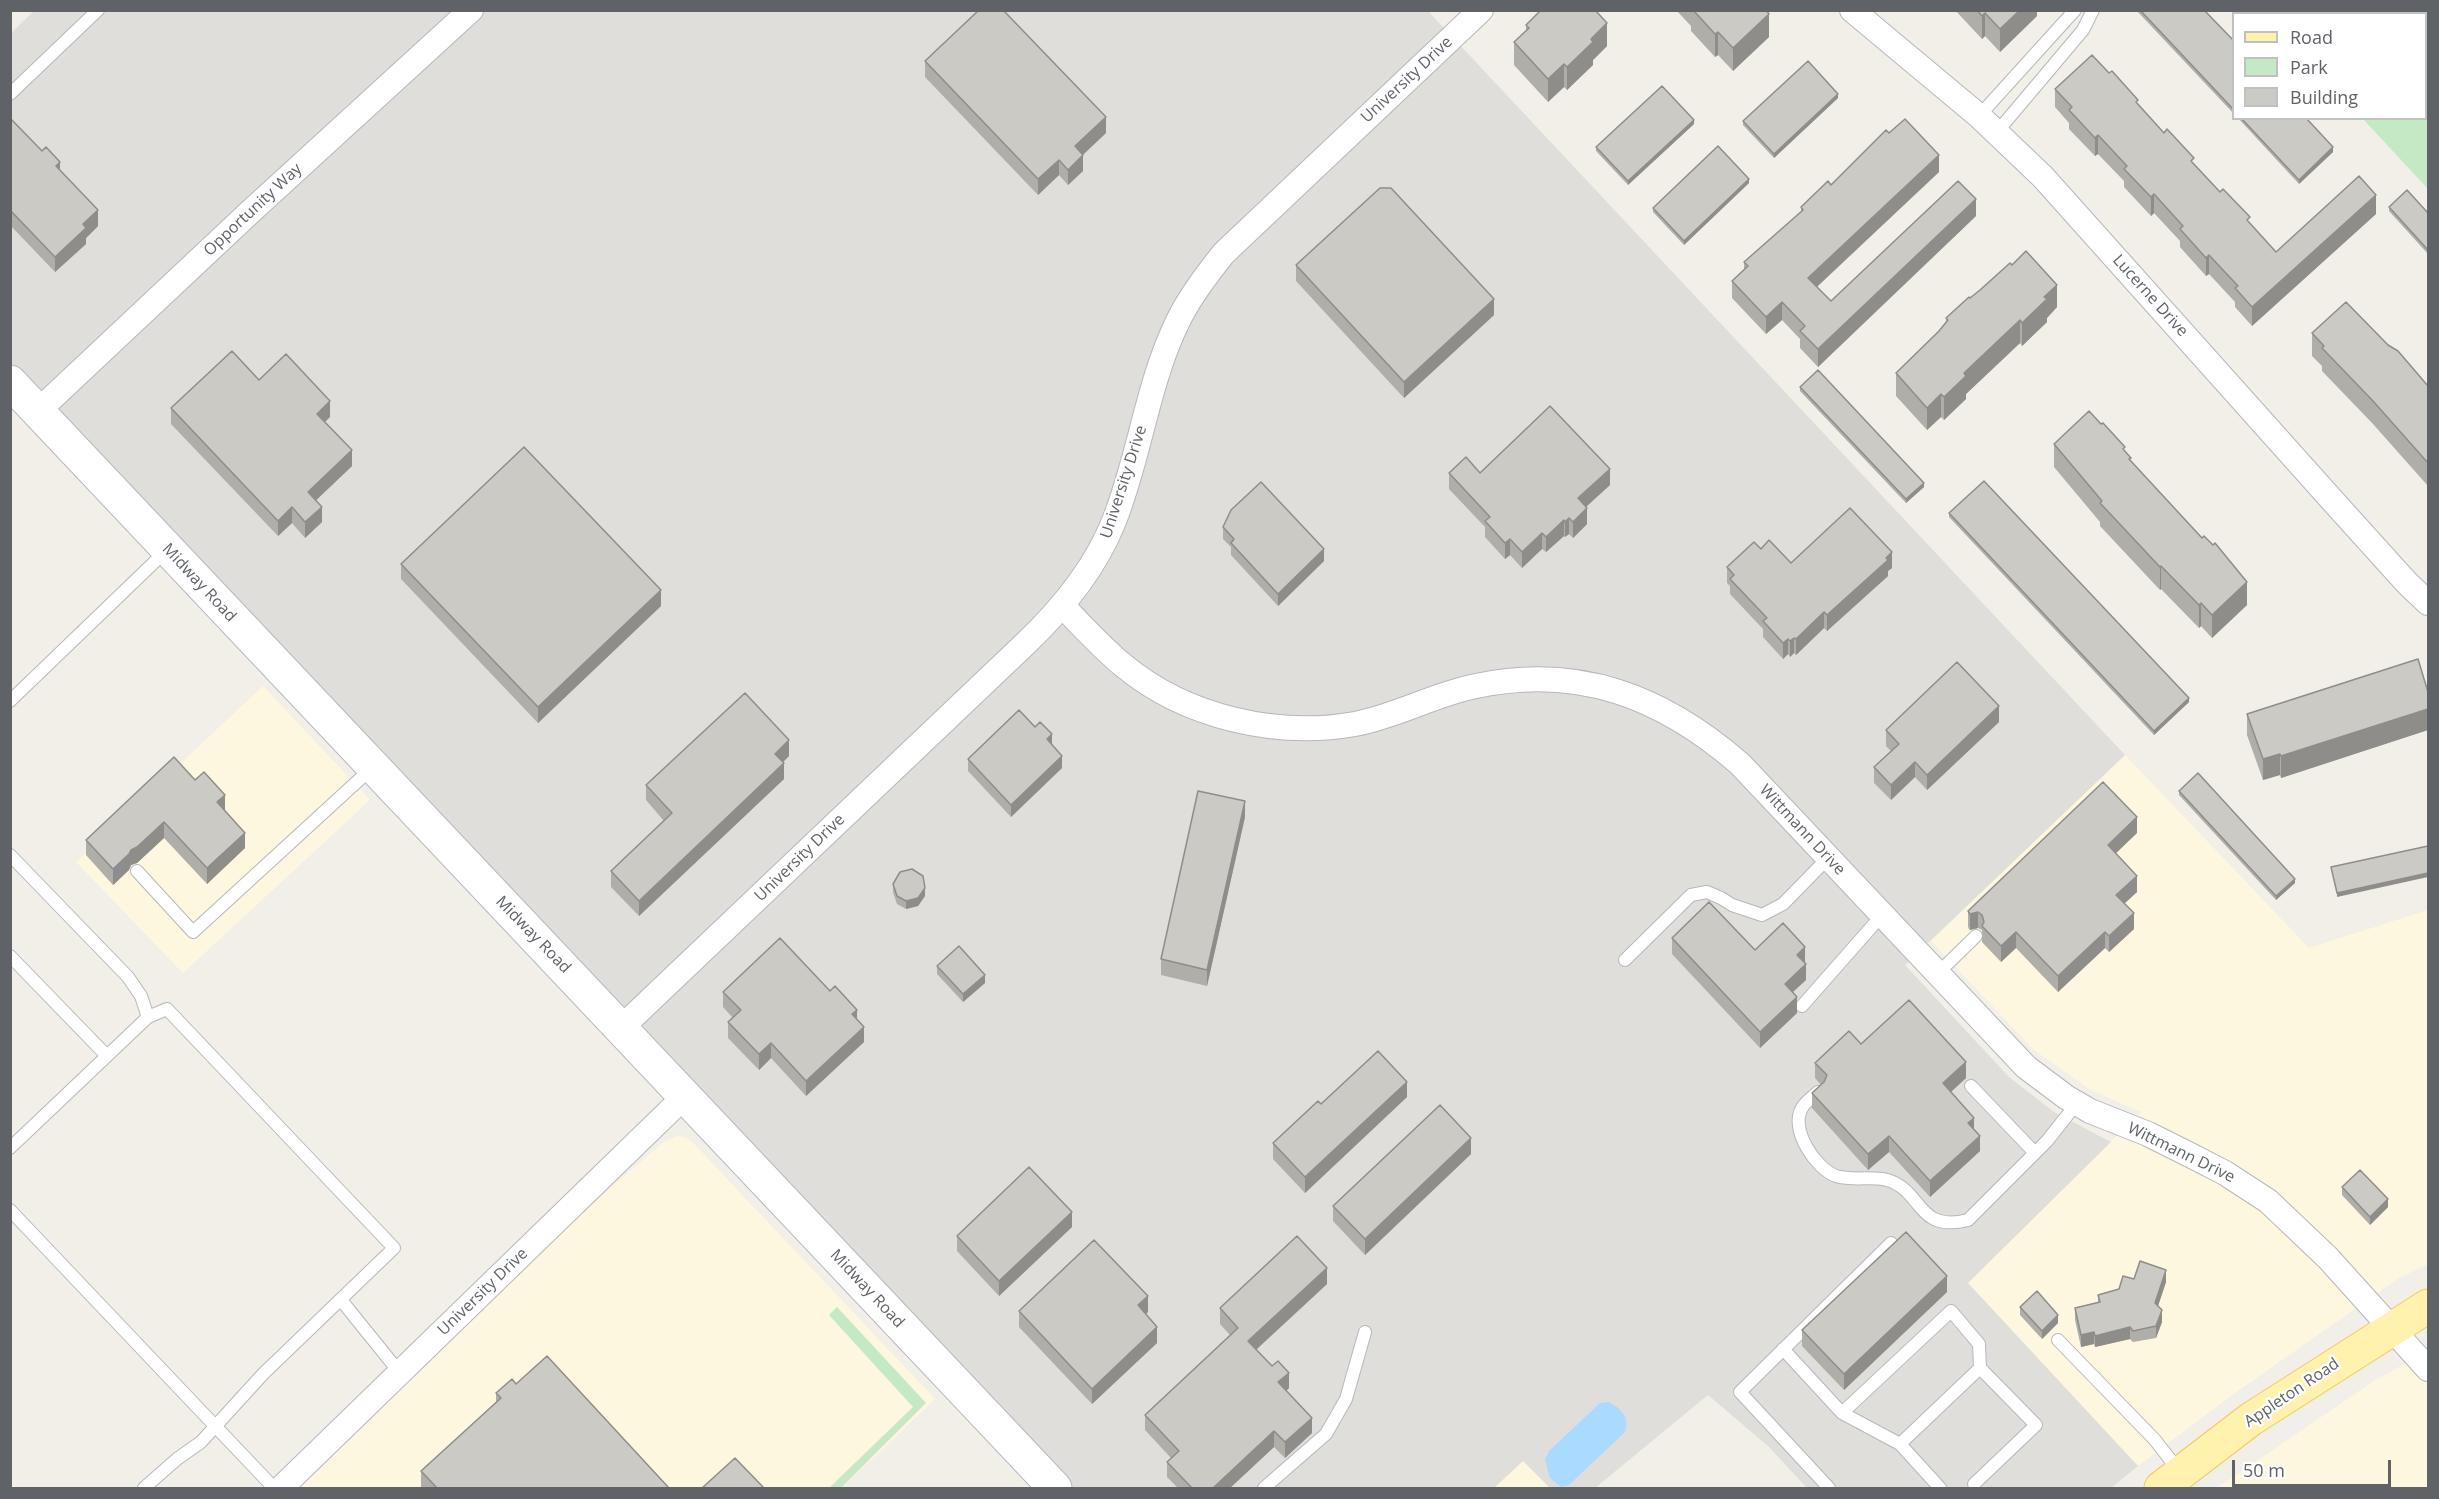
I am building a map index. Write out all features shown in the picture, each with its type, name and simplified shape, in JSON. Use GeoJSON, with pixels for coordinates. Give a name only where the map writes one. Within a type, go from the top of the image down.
{"type":"FeatureCollection","features":[{"type":"Feature","properties":{"kind":"main road","name":"Midway Road"},"geometry":{"type":"LineString","coordinates":[[10,382],[1056,1488]]}},
{"type":"Feature","properties":{"kind":"main road","name":"Appleton Road"},"geometry":{"type":"LineString","coordinates":[[2170,1480],[2251,1419],[2428,1306]]}},
{"type":"Feature","properties":{"kind":"street","name":"Opportunity Way"},"geometry":{"type":"LineString","coordinates":[[38,411],[249,213],[471,10]]}},
{"type":"Feature","properties":{"kind":"street","name":"University Drive"},"geometry":{"type":"LineString","coordinates":[[621,1028],[1030,639],[1062,605],[1079,584],[1101,549],[1115,520],[1164,354],[1178,320],[1198,285],[1224,253],[1481,10]]}},
{"type":"Feature","properties":{"kind":"street","name":"Lucerne Drive"},"geometry":{"type":"LineString","coordinates":[[1852,10],[1979,116],[2043,177],[2332,500],[2428,603]]}},
{"type":"Feature","properties":{"kind":"street","name":"Wittmann Drive"},"geometry":{"type":"LineString","coordinates":[[1062,605],[1096,641],[1125,667],[1164,692],[1200,709],[1250,723],[1280,728],[1316,728],[1354,724],[1391,715],[1476,686],[1518,680],[1560,680],[1595,685],[1635,696],[1698,730],[1726,752],[2026,1067],[2090,1111],[2148,1134],[2225,1173],[2253,1190],[2283,1214],[2328,1258],[2428,1368]]}},
{"type":"Feature","properties":{"kind":"street","name":"University Drive"},"geometry":{"type":"LineString","coordinates":[[281,1488],[685,1096]]}},
{"type":"Feature","properties":{"kind":"lane"},"geometry":{"type":"LineString","coordinates":[[10,94],[98,10]]}},
{"type":"Feature","properties":{"kind":"lane"},"geometry":{"type":"LineString","coordinates":[[1979,116],[2075,10]]}},
{"type":"Feature","properties":{"kind":"lane"},"geometry":{"type":"LineString","coordinates":[[1997,132],[2083,30],[2093,10]]}},
{"type":"Feature","properties":{"kind":"lane"},"geometry":{"type":"LineString","coordinates":[[14,693],[168,550]]}},
{"type":"Feature","properties":{"kind":"lane"},"geometry":{"type":"LineString","coordinates":[[137,871],[193,932],[373,767]]}},
{"type":"Feature","properties":{"kind":"lane"},"geometry":{"type":"LineString","coordinates":[[10,855],[128,977],[141,996],[148,1017]]}},
{"type":"Feature","properties":{"kind":"lane"},"geometry":{"type":"LineString","coordinates":[[1625,960],[1691,895],[1707,892],[1732,905],[1762,915],[1782,904],[1828,858]]}},
{"type":"Feature","properties":{"kind":"lane"},"geometry":{"type":"LineString","coordinates":[[1802,1006],[1882,915]]}},
{"type":"Feature","properties":{"kind":"lane"},"geometry":{"type":"LineString","coordinates":[[1937,974],[1976,936]]}},
{"type":"Feature","properties":{"kind":"lane"},"geometry":{"type":"LineString","coordinates":[[10,956],[107,1056]]}},
{"type":"Feature","properties":{"kind":"lane"},"geometry":{"type":"LineString","coordinates":[[10,1148],[148,1017],[167,1009],[394,1248],[263,1374],[201,1442],[177,1459],[144,1488]]}},
{"type":"Feature","properties":{"kind":"lane"},"geometry":{"type":"LineString","coordinates":[[1971,1086],[2035,1153]]}},
{"type":"Feature","properties":{"kind":"lane"},"geometry":{"type":"LineString","coordinates":[[1818,1092],[1801,1108],[1798,1122],[1802,1142],[1816,1160],[1833,1175],[1850,1179],[1887,1180],[1900,1186],[1935,1222],[1954,1224],[1968,1221],[2035,1153],[2077,1103]]}},
{"type":"Feature","properties":{"kind":"lane"},"geometry":{"type":"LineString","coordinates":[[10,1210],[274,1488]]}},
{"type":"Feature","properties":{"kind":"lane"},"geometry":{"type":"LineString","coordinates":[[1829,1488],[1740,1392],[1891,1243]]}},
{"type":"Feature","properties":{"kind":"lane"},"geometry":{"type":"LineString","coordinates":[[341,1300],[400,1373]]}},
{"type":"Feature","properties":{"kind":"lane"},"geometry":{"type":"LineString","coordinates":[[1842,1413],[1951,1311],[1979,1344],[1980,1368],[2036,1425],[1973,1487]]}},
{"type":"Feature","properties":{"kind":"lane"},"geometry":{"type":"LineString","coordinates":[[1264,1488],[1326,1434],[1346,1400],[1365,1332]]}},
{"type":"Feature","properties":{"kind":"lane"},"geometry":{"type":"LineString","coordinates":[[2058,1340],[2155,1440],[2170,1480]]}},
{"type":"Feature","properties":{"kind":"lane"},"geometry":{"type":"LineString","coordinates":[[1783,1349],[1842,1413],[1899,1444],[1940,1488]]}},
{"type":"Feature","properties":{"kind":"lane"},"geometry":{"type":"LineString","coordinates":[[1899,1444],[1980,1368]]}},
{"type":"Feature","properties":{"kind":"shaded area"},"geometry":{"type":"Polygon","coordinates":[[[34,11],[1428,11],[2125,755],[1905,965],[2009,1077],[2054,1112],[2111,1142],[1968,1283],[2138,1466],[2111,1488],[1807,1488],[1768,1446],[1708,1395],[1595,1488],[1550,1488],[1523,1461],[1494,1488],[1055,1488],[11,382],[11,33],[34,11]]]}},
{"type":"Feature","properties":{"kind":"shaded area"},"geometry":{"type":"Polygon","coordinates":[[[263,686],[370,800],[183,973],[76,862],[263,686]]]}},
{"type":"Feature","properties":{"kind":"shaded area"},"geometry":{"type":"Polygon","coordinates":[[[2125,755],[2309,948],[2428,910],[2428,1264],[2399,1278],[2235,1393],[2138,1466],[1968,1283],[2141,1112],[2091,1090],[2034,1050],[1931,941],[2125,755]]]}},
{"type":"Feature","properties":{"kind":"shaded area"},"geometry":{"type":"Polygon","coordinates":[[[677,1136],[687,1138],[695,1145],[935,1399],[842,1488],[299,1488],[570,1224],[661,1144],[677,1136]]]}},
{"type":"Feature","properties":{"kind":"shaded area"},"geometry":{"type":"Polygon","coordinates":[[[2428,1351],[2428,1488],[2217,1488],[2374,1381],[2428,1351]]]}},
{"type":"Feature","properties":{"kind":"shaded area"},"geometry":{"type":"Polygon","coordinates":[[[1523,1461],[1550,1488],[1494,1488],[1523,1461]]]}},
{"type":"Feature","properties":{"kind":"green space"},"geometry":{"type":"Polygon","coordinates":[[[2428,11],[2428,189],[2364,120],[2427,120],[2427,12],[2324,12],[2428,11]]]}},
{"type":"Feature","properties":{"kind":"green space"},"geometry":{"type":"Polygon","coordinates":[[[837,1307],[926,1403],[841,1488],[829,1488],[913,1407],[829,1315],[837,1307]]]}},
{"type":"Feature","properties":{"kind":"water"},"geometry":{"type":"Polygon","coordinates":[[[1609,1402],[1618,1408],[1626,1419],[1624,1433],[1569,1485],[1561,1487],[1550,1478],[1545,1460],[1549,1451],[1600,1403],[1609,1402]]]}},
{"type":"Feature","properties":{"kind":"building"},"geometry":{"type":"Polygon","coordinates":[[[979,10],[1003,10],[1106,117],[1075,146],[1083,155],[1068,170],[1059,160],[1038,179],[925,61],[979,10]]]}},
{"type":"Feature","properties":{"kind":"building"},"geometry":{"type":"Polygon","coordinates":[[[1541,10],[1595,10],[1607,23],[1591,39],[1593,42],[1567,67],[1564,64],[1548,79],[1514,42],[1529,28],[1526,25],[1541,10]]]}},
{"type":"Feature","properties":{"kind":"building"},"geometry":{"type":"Polygon","coordinates":[[[1693,10],[1766,10],[1769,14],[1733,48],[1718,32],[1715,34],[1693,10]]]}},
{"type":"Feature","properties":{"kind":"building"},"geometry":{"type":"Polygon","coordinates":[[[1977,10],[2020,10],[2000,29],[1985,13],[1982,16],[1977,10]]]}},
{"type":"Feature","properties":{"kind":"building"},"geometry":{"type":"Polygon","coordinates":[[[2140,10],[2204,10],[2232,39],[2232,108],[2140,10]]]}},
{"type":"Feature","properties":{"kind":"building"},"geometry":{"type":"Polygon","coordinates":[[[2092,55],[2109,73],[2112,71],[2164,133],[2167,129],[2194,158],[2191,161],[2220,192],[2223,189],[2250,217],[2247,220],[2276,252],[2359,176],[2376,195],[2252,307],[2235,288],[2238,286],[2209,255],[2206,258],[2180,229],[2183,226],[2154,194],[2151,197],[2124,169],[2127,166],[2098,135],[2095,138],[2069,110],[2072,107],[2055,89],[2092,55]]]}},
{"type":"Feature","properties":{"kind":"building"},"geometry":{"type":"Polygon","coordinates":[[[1808,61],[1838,94],[1774,154],[1743,121],[1808,61]]]}},
{"type":"Feature","properties":{"kind":"building"},"geometry":{"type":"Polygon","coordinates":[[[1662,86],[1694,120],[1628,181],[1596,147],[1662,86]]]}},
{"type":"Feature","properties":{"kind":"building"},"geometry":{"type":"Polygon","coordinates":[[[10,118],[42,151],[46,147],[60,162],[56,166],[98,210],[83,224],[86,228],[55,257],[10,210],[10,118]]]}},
{"type":"Feature","properties":{"kind":"building"},"geometry":{"type":"Polygon","coordinates":[[[1905,119],[1939,155],[1808,278],[1831,301],[1958,181],[1976,199],[1818,349],[1800,331],[1805,326],[1782,302],[1766,317],[1732,281],[1748,266],[1744,262],[1803,210],[1801,207],[1828,181],[1831,185],[1886,130],[1889,133],[1905,119]]]}},
{"type":"Feature","properties":{"kind":"building"},"geometry":{"type":"Polygon","coordinates":[[[2243,120],[2308,120],[2333,147],[2299,180],[2243,120]]]}},
{"type":"Feature","properties":{"kind":"building"},"geometry":{"type":"Polygon","coordinates":[[[1718,146],[1749,179],[1684,241],[1653,208],[1718,146]]]}},
{"type":"Feature","properties":{"kind":"building"},"geometry":{"type":"Polygon","coordinates":[[[1380,188],[1391,188],[1494,299],[1404,382],[1296,265],[1380,188]]]}},
{"type":"Feature","properties":{"kind":"building"},"geometry":{"type":"Polygon","coordinates":[[[2407,190],[2428,213],[2428,250],[2389,207],[2407,190]]]}},
{"type":"Feature","properties":{"kind":"building"},"geometry":{"type":"Polygon","coordinates":[[[2026,251],[2057,285],[2044,297],[2047,299],[2022,323],[2020,320],[1964,373],[1966,376],[1944,397],[1941,394],[1927,408],[1896,373],[1939,331],[1948,320],[1946,318],[2026,251]]]}},
{"type":"Feature","properties":{"kind":"building"},"geometry":{"type":"Polygon","coordinates":[[[2346,302],[2388,345],[2398,351],[2428,386],[2428,463],[2322,348],[2324,346],[2312,333],[2346,302]]]}},
{"type":"Feature","properties":{"kind":"building"},"geometry":{"type":"Polygon","coordinates":[[[232,351],[259,380],[286,354],[330,401],[317,414],[352,450],[308,492],[322,507],[305,522],[292,507],[278,521],[171,408],[232,351]]]}},
{"type":"Feature","properties":{"kind":"building"},"geometry":{"type":"Polygon","coordinates":[[[1818,370],[1924,483],[1906,499],[1800,387],[1818,370]]]}},
{"type":"Feature","properties":{"kind":"building"},"geometry":{"type":"Polygon","coordinates":[[[1550,406],[1610,469],[1578,498],[1587,508],[1573,522],[1569,518],[1565,522],[1564,520],[1546,537],[1542,533],[1522,552],[1510,539],[1505,543],[1485,521],[1490,517],[1449,473],[1466,457],[1480,473],[1550,406]]]}},
{"type":"Feature","properties":{"kind":"building"},"geometry":{"type":"Polygon","coordinates":[[[2089,411],[2125,447],[2123,449],[2131,458],[2129,459],[2202,538],[2204,536],[2213,545],[2215,543],[2247,582],[2212,615],[2160,567],[2100,503],[2102,501],[2054,444],[2089,411]]]}},
{"type":"Feature","properties":{"kind":"building"},"geometry":{"type":"Polygon","coordinates":[[[524,447],[661,590],[538,707],[401,564],[524,447]]]}},
{"type":"Feature","properties":{"kind":"building"},"geometry":{"type":"Polygon","coordinates":[[[1984,481],[2189,698],[2154,731],[1949,513],[1984,481]]]}},
{"type":"Feature","properties":{"kind":"building"},"geometry":{"type":"Polygon","coordinates":[[[1261,482],[1324,549],[1278,594],[1231,543],[1234,539],[1223,527],[1231,510],[1261,482]]]}},
{"type":"Feature","properties":{"kind":"building"},"geometry":{"type":"Polygon","coordinates":[[[1850,508],[1892,552],[1886,558],[1888,560],[1827,615],[1824,612],[1796,639],[1790,641],[1788,639],[1783,643],[1763,621],[1767,618],[1730,579],[1734,575],[1727,567],[1754,542],[1761,549],[1769,540],[1791,563],[1850,508]]]}},
{"type":"Feature","properties":{"kind":"building"},"geometry":{"type":"Polygon","coordinates":[[[2418,659],[2428,692],[2428,709],[2281,756],[2280,754],[2263,759],[2247,714],[2418,659]]]}},
{"type":"Feature","properties":{"kind":"building"},"geometry":{"type":"Polygon","coordinates":[[[1957,662],[1999,706],[1927,775],[1915,762],[1891,785],[1874,767],[1899,744],[1886,730],[1957,662]]]}},
{"type":"Feature","properties":{"kind":"building"},"geometry":{"type":"Polygon","coordinates":[[[745,693],[789,740],[775,754],[784,763],[639,901],[611,871],[672,813],[646,785],[745,693]]]}},
{"type":"Feature","properties":{"kind":"building"},"geometry":{"type":"Polygon","coordinates":[[[1019,710],[1035,727],[1040,722],[1052,734],[1047,739],[1062,756],[1011,805],[968,759],[1019,710]]]}},
{"type":"Feature","properties":{"kind":"building"},"geometry":{"type":"Polygon","coordinates":[[[174,757],[195,780],[204,772],[225,795],[217,802],[245,833],[207,868],[164,822],[113,869],[86,840],[174,757]]]}},
{"type":"Feature","properties":{"kind":"building"},"geometry":{"type":"Polygon","coordinates":[[[2198,773],[2295,879],[2276,896],[2179,791],[2198,773]]]}},
{"type":"Feature","properties":{"kind":"building"},"geometry":{"type":"Polygon","coordinates":[[[2103,782],[2137,817],[2108,845],[2137,876],[2116,895],[2134,913],[2109,936],[2105,932],[2058,976],[2016,932],[2001,946],[1982,926],[1984,922],[1982,915],[1978,912],[1970,914],[1968,911],[2103,782]]]}},
{"type":"Feature","properties":{"kind":"building"},"geometry":{"type":"Polygon","coordinates":[[[1198,791],[1245,801],[1207,970],[1161,959],[1198,791]]]}},
{"type":"Feature","properties":{"kind":"building"},"geometry":{"type":"Polygon","coordinates":[[[2428,846],[2428,873],[2337,893],[2331,867],[2428,846]]]}},
{"type":"Feature","properties":{"kind":"building"},"geometry":{"type":"Polygon","coordinates":[[[912,869],[923,876],[925,888],[918,898],[906,901],[897,896],[893,884],[900,872],[912,869]]]}},
{"type":"Feature","properties":{"kind":"building"},"geometry":{"type":"Polygon","coordinates":[[[1709,902],[1755,950],[1783,923],[1805,947],[1797,955],[1806,964],[1785,984],[1797,997],[1760,1032],[1672,938],[1709,902]]]}},
{"type":"Feature","properties":{"kind":"building"},"geometry":{"type":"Polygon","coordinates":[[[780,938],[830,991],[835,986],[857,1010],[852,1014],[864,1027],[806,1081],[771,1043],[759,1054],[728,1022],[741,1010],[723,992],[780,938]]]}},
{"type":"Feature","properties":{"kind":"building"},"geometry":{"type":"Polygon","coordinates":[[[959,946],[985,975],[963,994],[937,966],[959,946]]]}},
{"type":"Feature","properties":{"kind":"building"},"geometry":{"type":"Polygon","coordinates":[[[1909,1000],[1966,1062],[1943,1083],[1974,1118],[1968,1123],[1980,1136],[1930,1181],[1889,1136],[1868,1154],[1812,1093],[1824,1082],[1827,1075],[1815,1063],[1849,1031],[1861,1044],[1909,1000]]]}},
{"type":"Feature","properties":{"kind":"building"},"geometry":{"type":"Polygon","coordinates":[[[1378,1051],[1407,1082],[1305,1177],[1273,1143],[1318,1101],[1321,1104],[1378,1051]]]}},
{"type":"Feature","properties":{"kind":"building"},"geometry":{"type":"Polygon","coordinates":[[[1440,1105],[1471,1138],[1365,1239],[1333,1206],[1440,1105]]]}},
{"type":"Feature","properties":{"kind":"building"},"geometry":{"type":"Polygon","coordinates":[[[1029,1167],[1072,1212],[999,1281],[957,1236],[1029,1167]]]}},
{"type":"Feature","properties":{"kind":"building"},"geometry":{"type":"Polygon","coordinates":[[[2360,1170],[2388,1199],[2370,1217],[2342,1187],[2360,1170]]]}},
{"type":"Feature","properties":{"kind":"building"},"geometry":{"type":"Polygon","coordinates":[[[1906,1232],[1947,1276],[1844,1374],[1802,1330],[1906,1232]]]}},
{"type":"Feature","properties":{"kind":"building"},"geometry":{"type":"Polygon","coordinates":[[[1297,1236],[1327,1268],[1248,1341],[1272,1366],[1278,1361],[1289,1373],[1278,1382],[1312,1418],[1285,1442],[1274,1431],[1213,1488],[1192,1488],[1167,1462],[1179,1451],[1145,1415],[1238,1328],[1220,1308],[1297,1236]]]}},
{"type":"Feature","properties":{"kind":"building"},"geometry":{"type":"Polygon","coordinates":[[[1094,1240],[1148,1296],[1138,1305],[1157,1327],[1092,1389],[1019,1311],[1094,1240]]]}},
{"type":"Feature","properties":{"kind":"building"},"geometry":{"type":"Polygon","coordinates":[[[2140,1261],[2166,1270],[2155,1303],[2162,1310],[2156,1326],[2133,1331],[2130,1327],[2095,1336],[2094,1332],[2081,1335],[2075,1308],[2100,1302],[2098,1295],[2119,1289],[2123,1276],[2134,1279],[2140,1261]]]}},
{"type":"Feature","properties":{"kind":"building"},"geometry":{"type":"Polygon","coordinates":[[[2037,1291],[2058,1315],[2042,1331],[2020,1307],[2037,1291]]]}},
{"type":"Feature","properties":{"kind":"building"},"geometry":{"type":"Polygon","coordinates":[[[547,1356],[669,1488],[437,1488],[421,1471],[501,1398],[496,1393],[512,1379],[516,1384],[547,1356]]]}},
{"type":"Feature","properties":{"kind":"building"},"geometry":{"type":"Polygon","coordinates":[[[735,1458],[764,1488],[702,1488],[735,1458]]]}}]}
